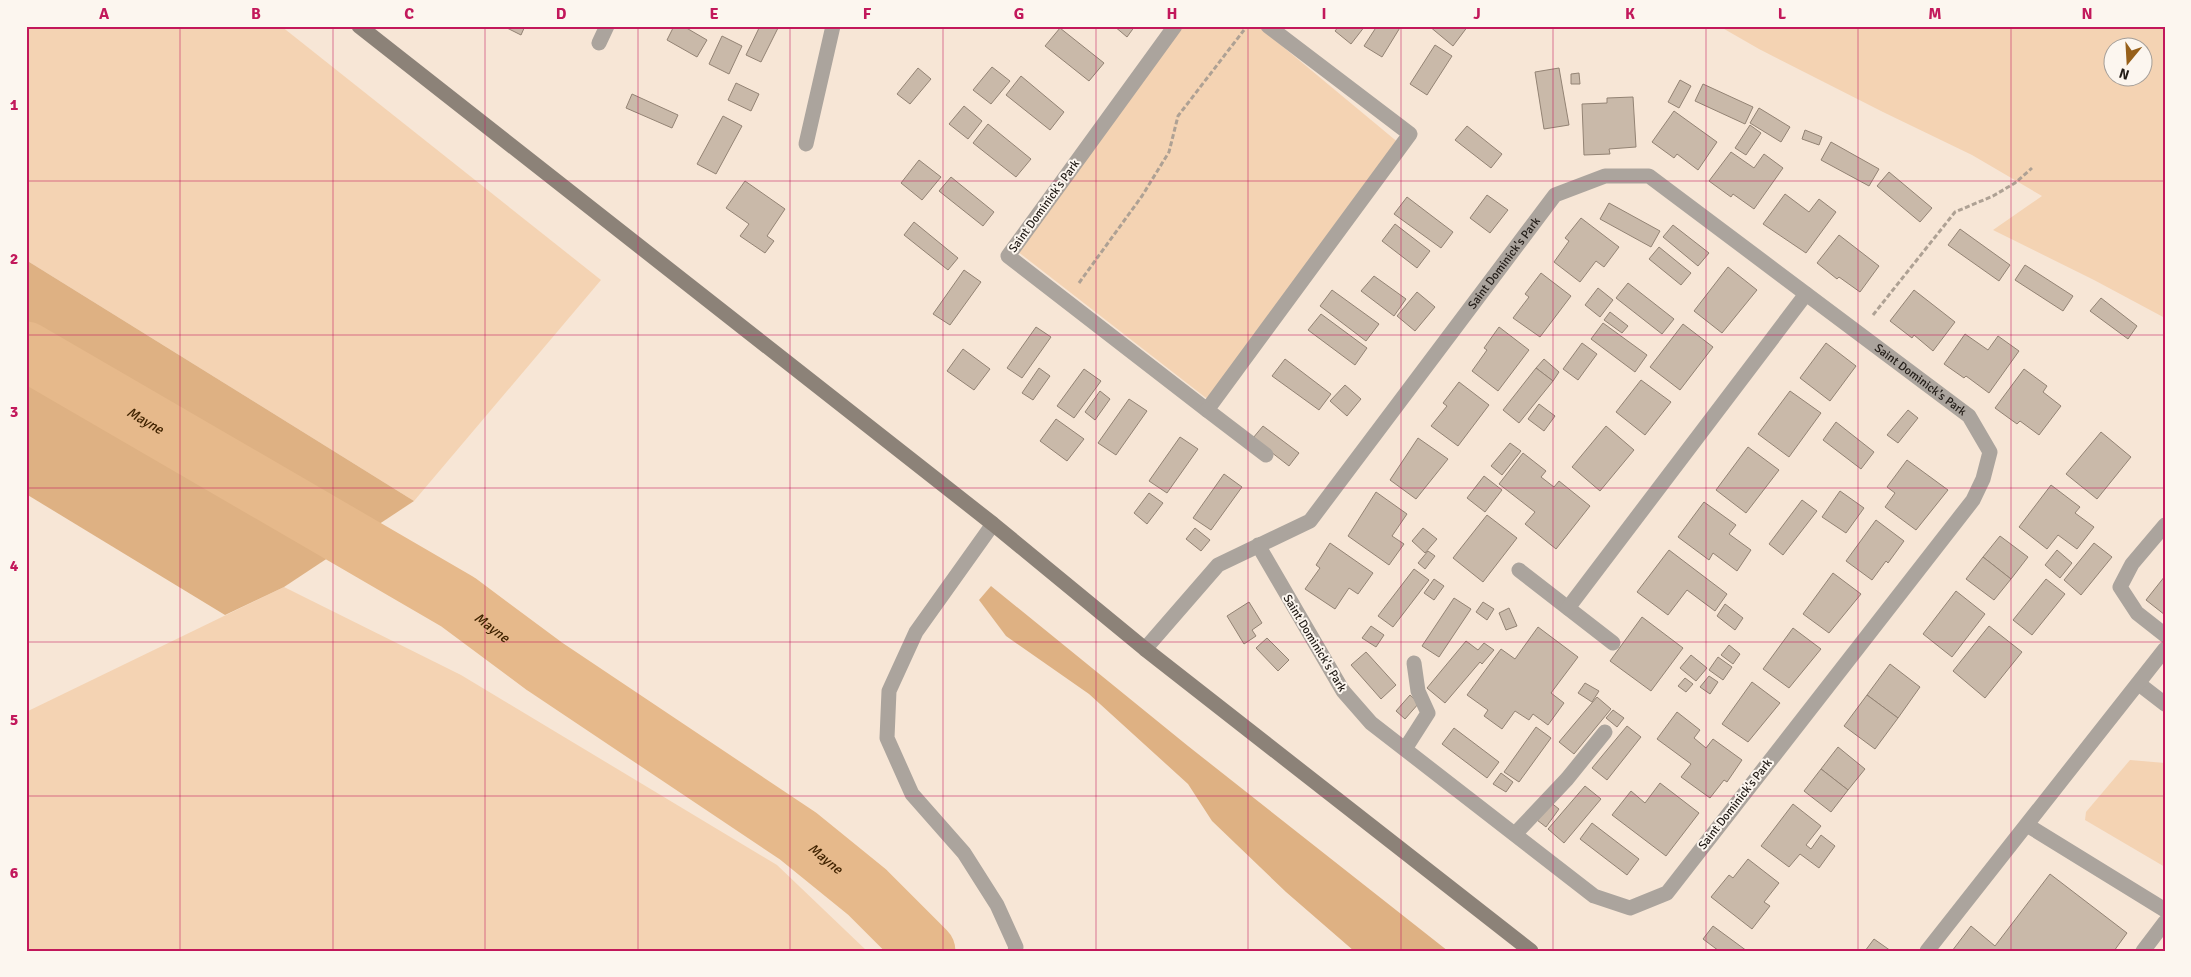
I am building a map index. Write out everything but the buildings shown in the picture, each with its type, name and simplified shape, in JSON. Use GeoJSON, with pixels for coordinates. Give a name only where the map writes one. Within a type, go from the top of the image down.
{"type":"FeatureCollection","features":[{"type":"Feature","properties":{"kind":"main road"},"geometry":{"type":"LineString","coordinates":[[359,26],[993,524],[1145,650],[1531,951]]}},
{"type":"Feature","properties":{"kind":"street"},"geometry":{"type":"LineString","coordinates":[[599,43],[607,26]]}},
{"type":"Feature","properties":{"kind":"street"},"geometry":{"type":"LineString","coordinates":[[806,144],[834,26]]}},
{"type":"Feature","properties":{"kind":"street","name":"Saint Dominick's Park"},"geometry":{"type":"LineString","coordinates":[[1175,26],[1008,256],[1266,455]]}},
{"type":"Feature","properties":{"kind":"street"},"geometry":{"type":"LineString","coordinates":[[1207,410],[1410,134],[1268,26]]}},
{"type":"Feature","properties":{"kind":"street","name":"Saint Dominick's Park"},"geometry":{"type":"LineString","coordinates":[[1145,650],[1218,565],[1258,545],[1310,521],[1555,195],[1605,176],[1649,176],[1969,416],[1990,452],[1983,480],[1973,500],[1666,893],[1630,908],[1594,896],[1371,723],[1343,691],[1258,545]]}},
{"type":"Feature","properties":{"kind":"street"},"geometry":{"type":"LineString","coordinates":[[1568,608],[1806,294]]}},
{"type":"Feature","properties":{"kind":"street"},"geometry":{"type":"LineString","coordinates":[[993,524],[916,632],[889,691],[887,738],[912,794],[964,853],[997,905],[1015,949]]}},
{"type":"Feature","properties":{"kind":"street"},"geometry":{"type":"LineString","coordinates":[[2165,525],[2132,564],[2120,588],[2137,613],[2165,635]]}},
{"type":"Feature","properties":{"kind":"street"},"geometry":{"type":"LineString","coordinates":[[1520,570],[1613,643]]}},
{"type":"Feature","properties":{"kind":"street"},"geometry":{"type":"LineString","coordinates":[[1927,951],[2165,649]]}},
{"type":"Feature","properties":{"kind":"street"},"geometry":{"type":"LineString","coordinates":[[1404,749],[1428,713],[1418,691],[1414,662]]}},
{"type":"Feature","properties":{"kind":"street"},"geometry":{"type":"LineString","coordinates":[[2139,684],[2165,704]]}},
{"type":"Feature","properties":{"kind":"street"},"geometry":{"type":"LineString","coordinates":[[1515,834],[1567,779],[1604,732]]}},
{"type":"Feature","properties":{"kind":"street"},"geometry":{"type":"LineString","coordinates":[[2026,825],[2165,910]]}},
{"type":"Feature","properties":{"kind":"street"},"geometry":{"type":"LineString","coordinates":[[2143,951],[2165,922]]}},
{"type":"Feature","properties":{"kind":"path"},"geometry":{"type":"LineString","coordinates":[[1066,301],[1142,196],[1169,152],[1178,116],[1246,26]]}},
{"type":"Feature","properties":{"kind":"path"},"geometry":{"type":"LineString","coordinates":[[1859,333],[1955,212],[1993,196],[2015,183],[2032,168]]}},
{"type":"Feature","properties":{"kind":"shaded area"},"geometry":{"type":"Polygon","coordinates":[[[26,26],[281,26],[601,280],[414,501],[26,260],[26,26]]]}},
{"type":"Feature","properties":{"kind":"shaded area"},"geometry":{"type":"Polygon","coordinates":[[[1176,26],[1258,26],[1400,144],[1210,401],[1017,251],[1176,26]]]}},
{"type":"Feature","properties":{"kind":"shaded area"},"geometry":{"type":"Polygon","coordinates":[[[1719,26],[2165,26],[2165,318],[1993,230],[2042,196],[1972,155],[1759,49],[1719,26]]]}},
{"type":"Feature","properties":{"kind":"shaded area"},"geometry":{"type":"Polygon","coordinates":[[[26,260],[414,501],[284,587],[225,615],[26,494],[26,260]]]}},
{"type":"Feature","properties":{"kind":"shaded area"},"geometry":{"type":"Polygon","coordinates":[[[991,586],[1188,746],[1448,951],[1354,951],[1286,892],[1212,821],[1188,784],[1089,694],[1006,636],[979,600],[991,586]]]}},
{"type":"Feature","properties":{"kind":"shaded area"},"geometry":{"type":"Polygon","coordinates":[[[284,587],[461,675],[777,865],[867,951],[26,951],[26,712],[284,587]]]}},
{"type":"Feature","properties":{"kind":"shaded area"},"geometry":{"type":"Polygon","coordinates":[[[2130,760],[2165,763],[2165,867],[2085,820],[2086,812],[2130,760]]]}},
{"type":"Feature","properties":{"kind":"waterway","name":"Mayne"},"geometry":{"type":"LineString","coordinates":[[26,351],[458,602],[544,666],[798,836],[867,892],[926,951]]}}]}
